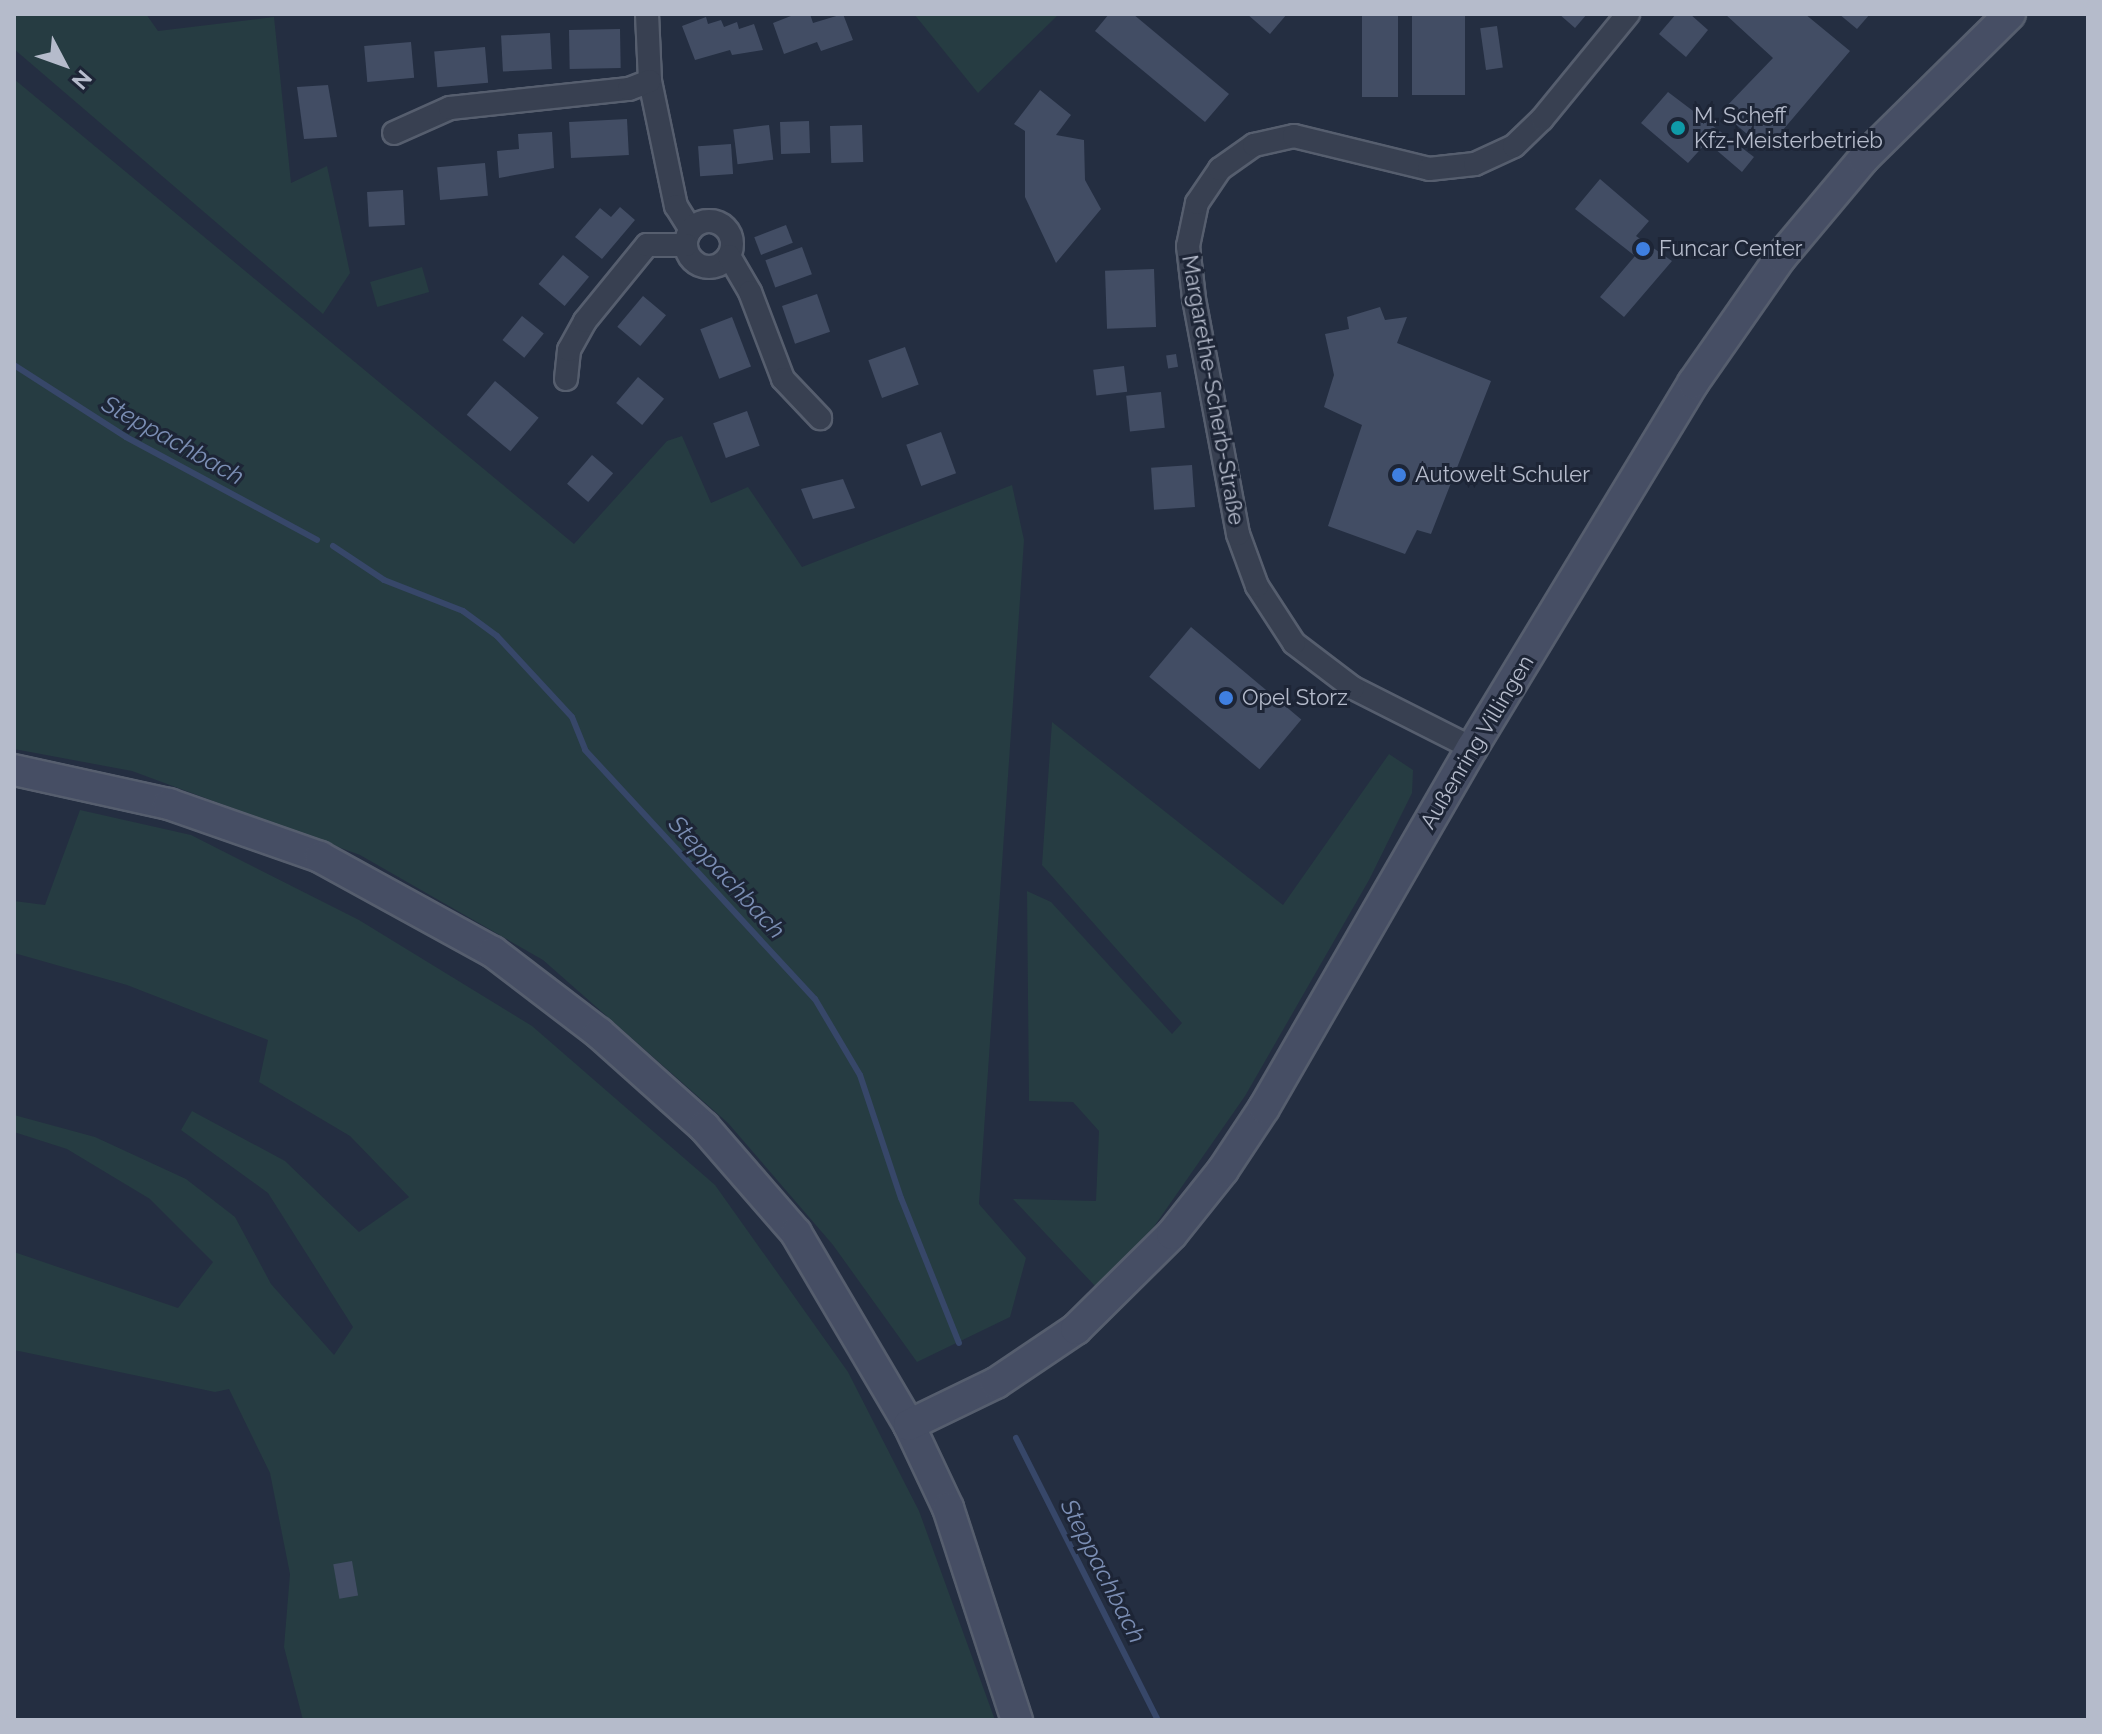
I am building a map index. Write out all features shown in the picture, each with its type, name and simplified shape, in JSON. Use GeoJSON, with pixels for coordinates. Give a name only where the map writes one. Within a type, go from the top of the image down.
{"type":"FeatureCollection","features":[{"type":"Feature","properties":{"kind":"street"},"geometry":{"type":"LineString","coordinates":[[647,14],[650,81],[676,206],[688,237],[691,259],[703,267],[717,265],[729,256]]}},
{"type":"Feature","properties":{"kind":"street","name":"Margarethe-Scherb-Straße"},"geometry":{"type":"LineString","coordinates":[[1472,748],[1353,688],[1294,643],[1257,586],[1238,534],[1194,298],[1188,246],[1197,203],[1220,169],[1254,145],[1294,136],[1429,169],[1475,164],[1514,146],[1542,119],[1628,14]]}},
{"type":"Feature","properties":{"kind":"street","name":"Außenring Villingen"},"geometry":{"type":"LineString","coordinates":[[909,1425],[996,1383],[1076,1329],[1172,1234],[1264,1108],[1472,748],[1693,383],[1781,257],[1864,158],[2010,14]]}},
{"type":"Feature","properties":{"kind":"street"},"geometry":{"type":"LineString","coordinates":[[394,133],[450,108],[629,89],[650,81]]}},
{"type":"Feature","properties":{"kind":"street"},"geometry":{"type":"LineString","coordinates":[[566,379],[569,350],[585,321],[647,245],[688,237],[711,220],[726,227],[732,241],[729,256],[750,292],[783,379],[820,418]]}},
{"type":"Feature","properties":{"kind":"street"},"geometry":{"type":"LineString","coordinates":[[14,770],[169,804],[320,857],[493,952],[599,1033],[704,1127],[796,1233],[909,1425],[948,1508],[1017,1720]]}},
{"type":"Feature","properties":{"kind":"green space"},"geometry":{"type":"Polygon","coordinates":[[[14,14],[146,14],[158,31],[274,17],[291,183],[327,166],[350,273],[323,314],[14,49],[14,14]]]}},
{"type":"Feature","properties":{"kind":"green space"},"geometry":{"type":"Polygon","coordinates":[[[914,14],[1059,14],[978,93],[914,14]]]}},
{"type":"Feature","properties":{"kind":"green space"},"geometry":{"type":"Polygon","coordinates":[[[14,79],[574,544],[667,441],[682,436],[711,503],[748,487],[802,567],[1012,485],[1024,540],[979,1204],[1026,1258],[1010,1317],[917,1362],[833,1245],[728,1123],[543,960],[360,855],[132,771],[14,749],[14,79]]]}},
{"type":"Feature","properties":{"kind":"green space"},"geometry":{"type":"Polygon","coordinates":[[[422,267],[429,292],[377,307],[370,282],[422,267]]]}},
{"type":"Feature","properties":{"kind":"green space"},"geometry":{"type":"Polygon","coordinates":[[[1052,722],[1283,905],[1389,754],[1413,770],[1412,793],[1369,880],[1245,1096],[1153,1228],[1095,1286],[1013,1199],[1096,1201],[1099,1131],[1073,1102],[1029,1101],[1027,891],[1051,902],[1172,1034],[1182,1023],[1042,865],[1052,722]]]}},
{"type":"Feature","properties":{"kind":"green space"},"geometry":{"type":"Polygon","coordinates":[[[80,810],[191,835],[359,920],[532,1026],[715,1185],[848,1372],[919,1511],[995,1720],[303,1720],[284,1647],[290,1574],[270,1473],[229,1389],[215,1392],[14,1350],[14,1252],[178,1308],[213,1262],[150,1199],[67,1149],[14,1132],[14,1115],[95,1137],[186,1179],[235,1217],[271,1284],[334,1355],[353,1327],[268,1193],[181,1130],[192,1111],[285,1161],[359,1232],[409,1197],[350,1136],[259,1082],[268,1040],[127,985],[14,953],[14,901],[45,905],[80,810]]]}},
{"type":"Feature","properties":{"kind":"building"},"geometry":{"type":"Polygon","coordinates":[[[796,14],[810,14],[813,23],[843,14],[853,40],[821,51],[817,42],[784,54],[773,23],[796,14]]]}},
{"type":"Feature","properties":{"kind":"building"},"geometry":{"type":"Polygon","coordinates":[[[1109,14],[1133,14],[1229,94],[1205,122],[1095,31],[1109,14]]]}},
{"type":"Feature","properties":{"kind":"building"},"geometry":{"type":"Polygon","coordinates":[[[1247,14],[1287,14],[1270,34],[1247,14]]]}},
{"type":"Feature","properties":{"kind":"building"},"geometry":{"type":"Polygon","coordinates":[[[1362,14],[1398,14],[1398,97],[1362,97],[1362,14]]]}},
{"type":"Feature","properties":{"kind":"building"},"geometry":{"type":"Polygon","coordinates":[[[1412,14],[1465,14],[1465,95],[1412,95],[1412,14]]]}},
{"type":"Feature","properties":{"kind":"building"},"geometry":{"type":"Polygon","coordinates":[[[1559,14],[1587,14],[1575,28],[1559,14]]]}},
{"type":"Feature","properties":{"kind":"building"},"geometry":{"type":"Polygon","coordinates":[[[1676,14],[1690,14],[1708,30],[1686,57],[1659,34],[1676,14]]]}},
{"type":"Feature","properties":{"kind":"building"},"geometry":{"type":"Polygon","coordinates":[[[1725,14],[1805,14],[1850,51],[1766,150],[1721,112],[1773,58],[1725,14]]]}},
{"type":"Feature","properties":{"kind":"building"},"geometry":{"type":"Polygon","coordinates":[[[1839,14],[1870,14],[1857,29],[1839,14]]]}},
{"type":"Feature","properties":{"kind":"building"},"geometry":{"type":"Polygon","coordinates":[[[706,17],[708,24],[721,20],[724,27],[737,22],[739,29],[754,24],[763,50],[732,55],[730,50],[695,60],[682,26],[706,17]]]}},
{"type":"Feature","properties":{"kind":"building"},"geometry":{"type":"Polygon","coordinates":[[[1497,26],[1503,68],[1486,70],[1480,28],[1497,26]]]}},
{"type":"Feature","properties":{"kind":"building"},"geometry":{"type":"Polygon","coordinates":[[[620,29],[621,68],[570,69],[569,30],[620,29]]]}},
{"type":"Feature","properties":{"kind":"building"},"geometry":{"type":"Polygon","coordinates":[[[550,33],[552,69],[503,72],[501,36],[550,33]]]}},
{"type":"Feature","properties":{"kind":"building"},"geometry":{"type":"Polygon","coordinates":[[[411,42],[414,78],[367,82],[364,46],[411,42]]]}},
{"type":"Feature","properties":{"kind":"building"},"geometry":{"type":"Polygon","coordinates":[[[485,47],[488,83],[437,87],[434,51],[485,47]]]}},
{"type":"Feature","properties":{"kind":"building"},"geometry":{"type":"Polygon","coordinates":[[[328,85],[337,137],[304,139],[297,87],[328,85]]]}},
{"type":"Feature","properties":{"kind":"building"},"geometry":{"type":"Polygon","coordinates":[[[1040,90],[1071,115],[1056,135],[1084,140],[1085,180],[1101,209],[1056,263],[1025,197],[1025,131],[1014,124],[1040,90]]]}},
{"type":"Feature","properties":{"kind":"building","name":"M. Scheff Kfz-Meisterbetrieb"},"geometry":{"type":"Polygon","coordinates":[[[1668,92],[1754,157],[1742,172],[1707,142],[1688,163],[1641,123],[1668,92]]]}},
{"type":"Feature","properties":{"kind":"building"},"geometry":{"type":"Polygon","coordinates":[[[627,119],[629,155],[571,158],[569,122],[627,119]]]}},
{"type":"Feature","properties":{"kind":"building"},"geometry":{"type":"Polygon","coordinates":[[[809,121],[810,153],[781,154],[780,122],[809,121]]]}},
{"type":"Feature","properties":{"kind":"building"},"geometry":{"type":"Polygon","coordinates":[[[769,125],[773,160],[738,164],[733,129],[769,125]]]}},
{"type":"Feature","properties":{"kind":"building"},"geometry":{"type":"Polygon","coordinates":[[[862,125],[863,162],[831,163],[830,126],[862,125]]]}},
{"type":"Feature","properties":{"kind":"building"},"geometry":{"type":"Polygon","coordinates":[[[552,132],[554,168],[499,178],[497,151],[519,149],[518,134],[552,132]]]}},
{"type":"Feature","properties":{"kind":"building"},"geometry":{"type":"Polygon","coordinates":[[[731,144],[733,174],[700,176],[698,146],[731,144]]]}},
{"type":"Feature","properties":{"kind":"building"},"geometry":{"type":"Polygon","coordinates":[[[485,163],[488,196],[440,200],[437,167],[485,163]]]}},
{"type":"Feature","properties":{"kind":"building","name":"Funcar Center"},"geometry":{"type":"Polygon","coordinates":[[[1600,179],[1649,221],[1636,236],[1672,261],[1624,317],[1600,297],[1635,256],[1575,209],[1600,179]]]}},
{"type":"Feature","properties":{"kind":"building"},"geometry":{"type":"Polygon","coordinates":[[[403,190],[405,225],[369,227],[367,192],[403,190]]]}},
{"type":"Feature","properties":{"kind":"building"},"geometry":{"type":"Polygon","coordinates":[[[620,207],[635,220],[602,259],[575,237],[600,208],[611,217],[620,207]]]}},
{"type":"Feature","properties":{"kind":"building"},"geometry":{"type":"Polygon","coordinates":[[[786,225],[793,243],[761,255],[754,237],[786,225]]]}},
{"type":"Feature","properties":{"kind":"building"},"geometry":{"type":"Polygon","coordinates":[[[802,247],[812,274],[775,288],[765,260],[802,247]]]}},
{"type":"Feature","properties":{"kind":"building"},"geometry":{"type":"Polygon","coordinates":[[[563,255],[589,277],[565,306],[539,284],[563,255]]]}},
{"type":"Feature","properties":{"kind":"building"},"geometry":{"type":"Polygon","coordinates":[[[1154,269],[1156,327],[1107,329],[1105,271],[1154,269]]]}},
{"type":"Feature","properties":{"kind":"building"},"geometry":{"type":"Polygon","coordinates":[[[817,294],[830,332],[795,344],[782,306],[817,294]]]}},
{"type":"Feature","properties":{"kind":"building"},"geometry":{"type":"Polygon","coordinates":[[[643,296],[666,315],[640,346],[617,327],[643,296]]]}},
{"type":"Feature","properties":{"kind":"building","name":"Autowelt Schuler"},"geometry":{"type":"Polygon","coordinates":[[[1380,307],[1385,320],[1407,317],[1397,343],[1491,381],[1431,534],[1417,530],[1405,554],[1328,526],[1362,425],[1324,407],[1334,375],[1325,334],[1349,329],[1347,317],[1380,307]]]}},
{"type":"Feature","properties":{"kind":"building"},"geometry":{"type":"Polygon","coordinates":[[[522,316],[544,334],[524,358],[502,340],[522,316]]]}},
{"type":"Feature","properties":{"kind":"building"},"geometry":{"type":"Polygon","coordinates":[[[732,317],[751,366],[719,379],[700,329],[732,317]]]}},
{"type":"Feature","properties":{"kind":"building"},"geometry":{"type":"Polygon","coordinates":[[[905,347],[919,385],[882,398],[868,360],[905,347]]]}},
{"type":"Feature","properties":{"kind":"building"},"geometry":{"type":"Polygon","coordinates":[[[1176,354],[1178,367],[1168,368],[1166,356],[1176,354]]]}},
{"type":"Feature","properties":{"kind":"building"},"geometry":{"type":"Polygon","coordinates":[[[1124,366],[1127,392],[1096,396],[1093,370],[1124,366]]]}},
{"type":"Feature","properties":{"kind":"building"},"geometry":{"type":"Polygon","coordinates":[[[638,377],[664,399],[642,425],[616,403],[638,377]]]}},
{"type":"Feature","properties":{"kind":"building"},"geometry":{"type":"Polygon","coordinates":[[[495,381],[539,418],[510,451],[467,415],[495,381]]]}},
{"type":"Feature","properties":{"kind":"building"},"geometry":{"type":"Polygon","coordinates":[[[1161,392],[1165,428],[1130,431],[1126,396],[1161,392]]]}},
{"type":"Feature","properties":{"kind":"building"},"geometry":{"type":"Polygon","coordinates":[[[747,411],[760,446],[726,458],[713,423],[747,411]]]}},
{"type":"Feature","properties":{"kind":"building"},"geometry":{"type":"Polygon","coordinates":[[[941,432],[956,473],[921,486],[906,445],[941,432]]]}},
{"type":"Feature","properties":{"kind":"building"},"geometry":{"type":"Polygon","coordinates":[[[592,455],[613,473],[588,502],[567,484],[592,455]]]}},
{"type":"Feature","properties":{"kind":"building"},"geometry":{"type":"Polygon","coordinates":[[[1192,465],[1195,507],[1154,510],[1151,468],[1192,465]]]}},
{"type":"Feature","properties":{"kind":"building"},"geometry":{"type":"Polygon","coordinates":[[[843,479],[855,508],[813,519],[801,489],[843,479]]]}},
{"type":"Feature","properties":{"kind":"building","name":"Opel Storz"},"geometry":{"type":"Polygon","coordinates":[[[1191,627],[1301,720],[1260,769],[1149,677],[1191,627]]]}},
{"type":"Feature","properties":{"kind":"building"},"geometry":{"type":"Polygon","coordinates":[[[352,1561],[358,1595],[339,1599],[333,1564],[352,1561]]]}},
{"type":"Feature","properties":{"kind":"waterway","name":"Steppachbach"},"geometry":{"type":"LineString","coordinates":[[14,365],[126,437],[317,540]]}},
{"type":"Feature","properties":{"kind":"waterway","name":"Steppachbach"},"geometry":{"type":"LineString","coordinates":[[333,546],[384,580],[463,611],[497,636],[572,717],[585,750],[815,999],[860,1075],[901,1198],[959,1343]]}},
{"type":"Feature","properties":{"kind":"waterway","name":"Steppachbach"},"geometry":{"type":"LineString","coordinates":[[1016,1438],[1158,1720]]}},
{"type":"Feature","properties":{"kind":"place","name":"M. Scheff Kfz-Meisterbetrieb"},"geometry":{"type":"Point","coordinates":[1678,128]}},
{"type":"Feature","properties":{"kind":"place","name":"Funcar Center"},"geometry":{"type":"Point","coordinates":[1643,249]}},
{"type":"Feature","properties":{"kind":"place","name":"Autowelt Schuler"},"geometry":{"type":"Point","coordinates":[1399,475]}},
{"type":"Feature","properties":{"kind":"place","name":"Opel Storz"},"geometry":{"type":"Point","coordinates":[1226,698]}}]}
